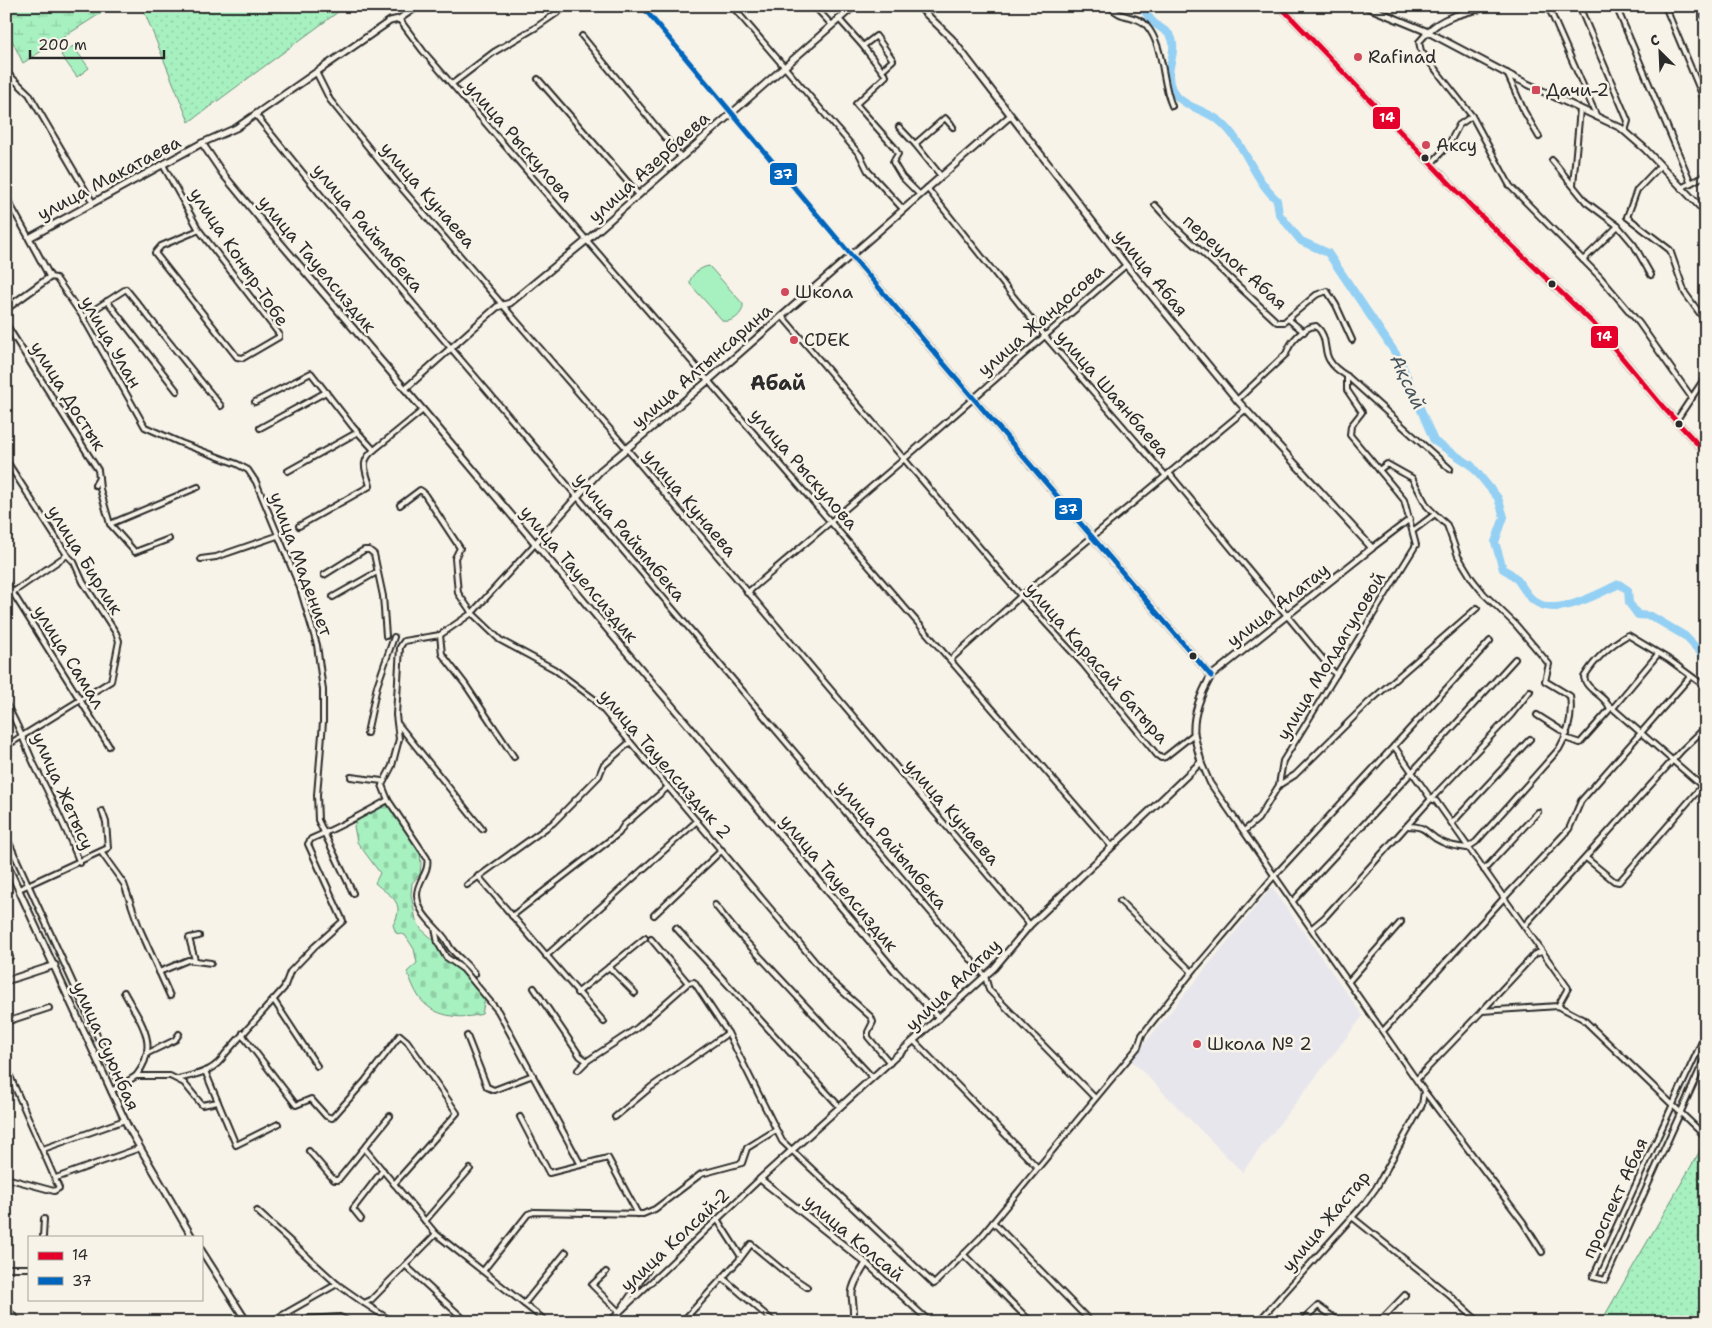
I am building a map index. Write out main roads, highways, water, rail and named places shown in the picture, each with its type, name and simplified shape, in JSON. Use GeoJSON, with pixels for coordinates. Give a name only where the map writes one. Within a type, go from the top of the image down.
{"type":"FeatureCollection","features":[{"type":"Feature","properties":{"kind":"waterway","name":"Ақсай"},"geometry":{"type":"LineString","coordinates":[[1141,6],[1153,22],[1168,33],[1172,39],[1173,49],[1169,77],[1172,89],[1176,95],[1181,100],[1222,123],[1237,141],[1269,192],[1277,200],[1279,214],[1301,241],[1328,253],[1400,360],[1434,441],[1471,465],[1498,498],[1504,517],[1495,542],[1503,569],[1516,578],[1529,596],[1538,603],[1549,607],[1573,604],[1619,584],[1628,590],[1629,603],[1638,615],[1651,616],[1685,636],[1706,658]]}},
{"type":"Feature","properties":{"kind":"place","name":"Rafinad"},"geometry":{"type":"Point","coordinates":[1358,57]}},
{"type":"Feature","properties":{"kind":"place","name":"Дачи-2"},"geometry":{"type":"Point","coordinates":[1536,90]}},
{"type":"Feature","properties":{"kind":"place","name":"Аксу"},"geometry":{"type":"Point","coordinates":[1426,145]}},
{"type":"Feature","properties":{"kind":"place","name":"Школа"},"geometry":{"type":"Point","coordinates":[785,292]}},
{"type":"Feature","properties":{"kind":"place","name":"CDEK"},"geometry":{"type":"Point","coordinates":[794,340]}},
{"type":"Feature","properties":{"kind":"place","name":"Школа № 2"},"geometry":{"type":"Point","coordinates":[1197,1044]}},
{"type":"Feature","properties":{"kind":"district","name":"Абай"},"geometry":{"type":"Point","coordinates":[778,383]}}]}
